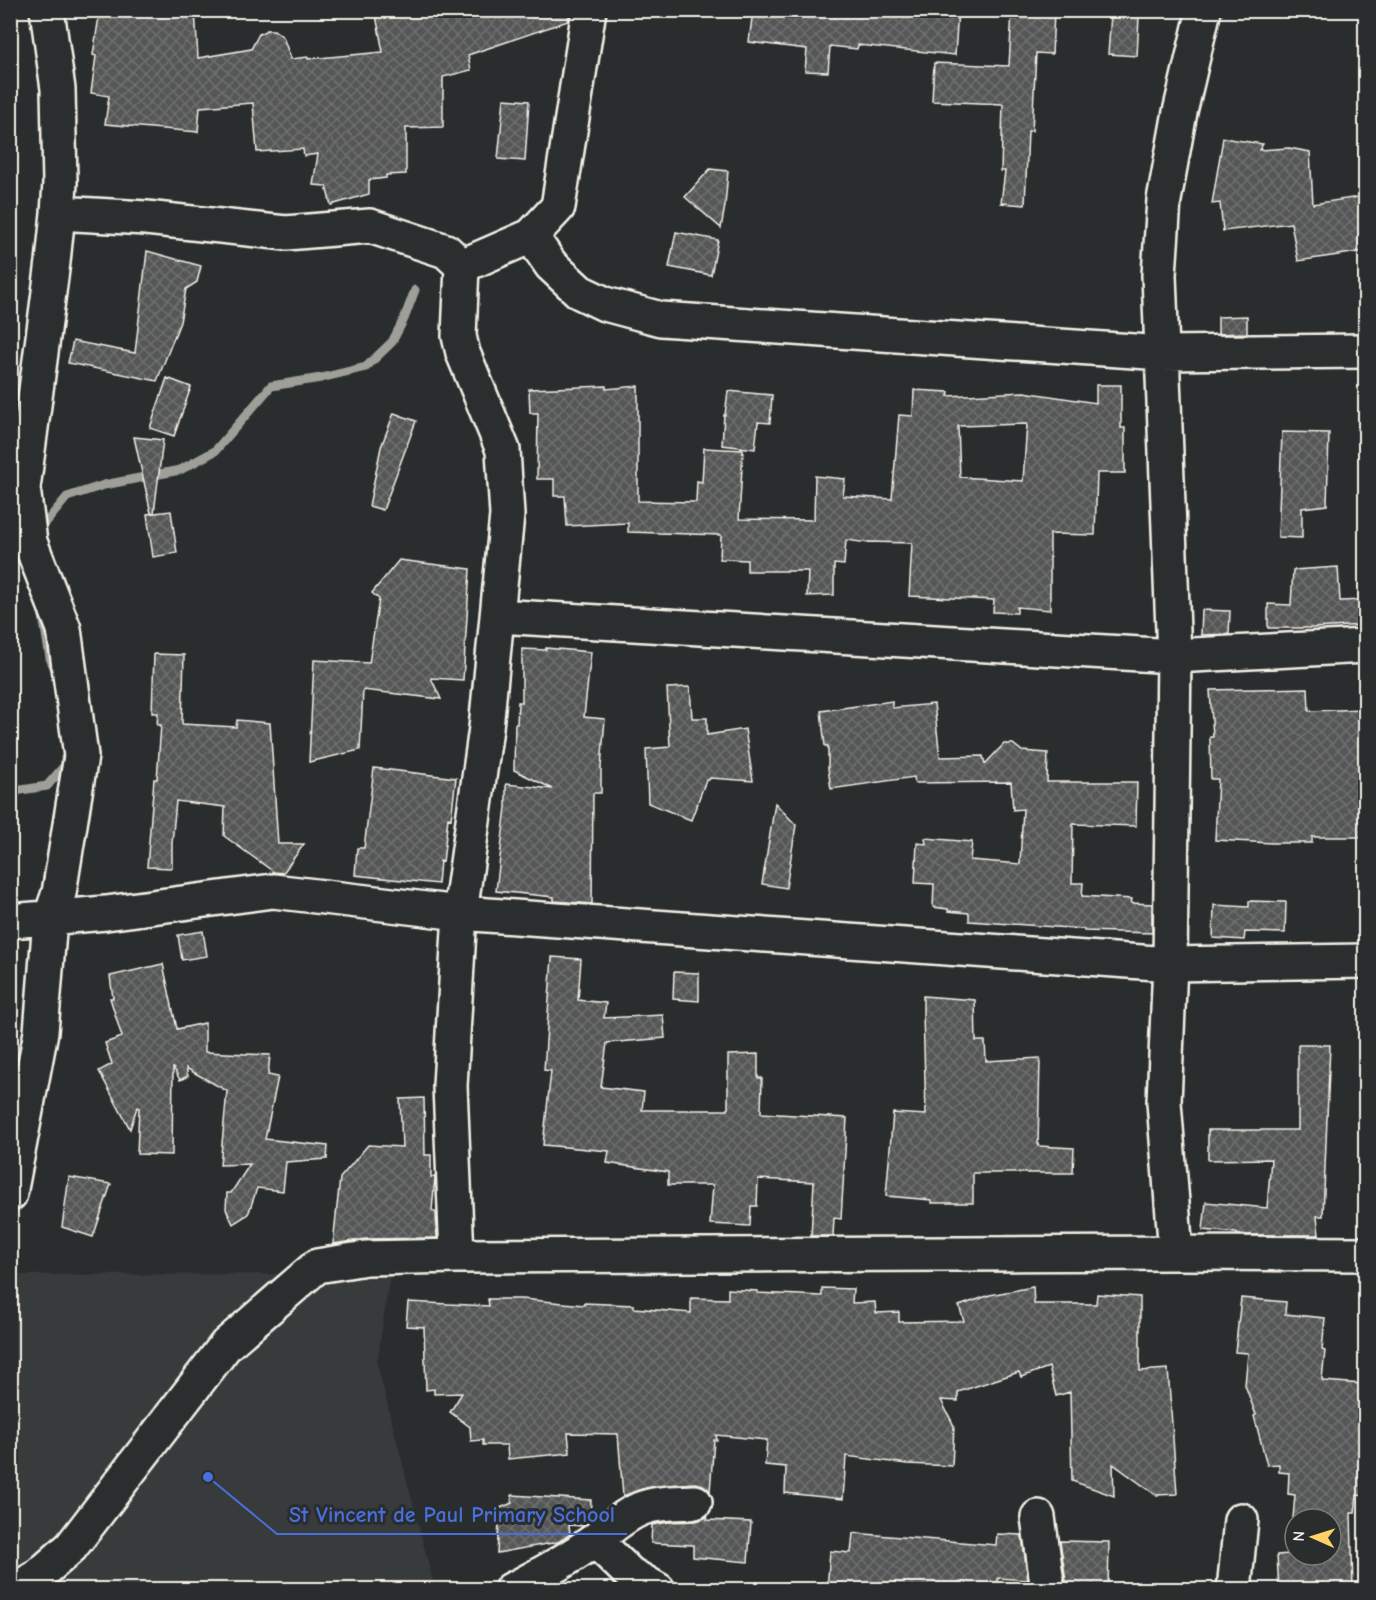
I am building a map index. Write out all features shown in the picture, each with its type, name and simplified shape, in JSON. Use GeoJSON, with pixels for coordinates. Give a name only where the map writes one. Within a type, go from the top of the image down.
{"type":"FeatureCollection","features":[{"type":"Feature","properties":{"kind":"street"},"geometry":{"type":"LineString","coordinates":[[10,1194],[41,1032],[50,919],[59,893],[81,756],[64,629],[30,542],[17,489],[58,213],[60,183],[58,89],[47,10]]}},
{"type":"Feature","properties":{"kind":"street"},"geometry":{"type":"LineString","coordinates":[[462,266],[531,236],[558,207],[589,10]]}},
{"type":"Feature","properties":{"kind":"street"},"geometry":{"type":"LineString","coordinates":[[1176,1253],[1164,1102],[1170,964],[1174,656],[1159,276],[1164,200],[1180,112],[1204,10]]}},
{"type":"Feature","properties":{"kind":"street"},"geometry":{"type":"LineString","coordinates":[[58,213],[146,218],[286,233],[370,226],[446,251],[462,266],[459,336],[463,352],[504,450],[507,515],[486,728],[460,913],[450,1086],[457,1256]]}},
{"type":"Feature","properties":{"kind":"street"},"geometry":{"type":"LineString","coordinates":[[531,236],[551,266],[580,292],[604,304],[661,319],[1163,352],[1365,351]]}},
{"type":"Feature","properties":{"kind":"street"},"geometry":{"type":"LineString","coordinates":[[498,616],[1174,656],[1365,646]]}},
{"type":"Feature","properties":{"kind":"street"},"geometry":{"type":"LineString","coordinates":[[10,921],[50,919],[273,891],[460,913],[1170,964],[1365,961]]}},
{"type":"Feature","properties":{"kind":"street"},"geometry":{"type":"LineString","coordinates":[[15,1590],[37,1577],[72,1547],[226,1345],[317,1266],[366,1258],[457,1256],[1365,1254]]}},
{"type":"Feature","properties":{"kind":"street"},"geometry":{"type":"LineString","coordinates":[[511,1590],[595,1540],[618,1521],[639,1510],[654,1505],[695,1502]]}},
{"type":"Feature","properties":{"kind":"street"},"geometry":{"type":"LineString","coordinates":[[1038,1517],[1048,1590]]}},
{"type":"Feature","properties":{"kind":"street"},"geometry":{"type":"LineString","coordinates":[[1234,1590],[1241,1520]]}},
{"type":"Feature","properties":{"kind":"street"},"geometry":{"type":"LineString","coordinates":[[595,1540],[630,1574],[658,1590]]}},
{"type":"Feature","properties":{"kind":"shaded area"},"geometry":{"type":"Polygon","coordinates":[[[390,1274],[377,1364],[435,1589],[11,1589],[10,1275],[390,1274]]]}},
{"type":"Feature","properties":{"kind":"building"},"geometry":{"type":"Polygon","coordinates":[[[100,10],[195,10],[198,58],[251,49],[259,34],[267,30],[274,30],[283,37],[291,59],[308,57],[308,59],[383,52],[375,10],[570,10],[568,21],[468,55],[471,70],[443,77],[443,127],[406,128],[406,174],[386,175],[386,178],[369,180],[369,194],[331,205],[326,186],[313,185],[318,154],[304,156],[303,149],[257,152],[253,103],[200,107],[198,132],[105,124],[109,96],[91,93],[96,56],[93,55],[100,10]]]}},
{"type":"Feature","properties":{"kind":"building"},"geometry":{"type":"Polygon","coordinates":[[[753,10],[958,10],[955,55],[858,45],[857,49],[830,46],[828,72],[805,71],[807,49],[749,42],[753,10]]]}},
{"type":"Feature","properties":{"kind":"building"},"geometry":{"type":"Polygon","coordinates":[[[1012,11],[1054,13],[1052,54],[1036,53],[1032,131],[1028,131],[1025,205],[1001,203],[1005,171],[1001,171],[1003,104],[932,101],[934,63],[1009,66],[1012,11]]]}},
{"type":"Feature","properties":{"kind":"building"},"geometry":{"type":"Polygon","coordinates":[[[1111,15],[1139,17],[1137,56],[1108,54],[1111,15]]]}},
{"type":"Feature","properties":{"kind":"building"},"geometry":{"type":"Polygon","coordinates":[[[504,99],[529,101],[525,161],[498,159],[504,99]]]}},
{"type":"Feature","properties":{"kind":"building"},"geometry":{"type":"Polygon","coordinates":[[[1223,138],[1263,144],[1259,150],[1289,148],[1310,152],[1313,204],[1365,196],[1365,251],[1298,261],[1291,223],[1223,231],[1220,203],[1212,204],[1223,138]]]}},
{"type":"Feature","properties":{"kind":"building"},"geometry":{"type":"Polygon","coordinates":[[[710,169],[728,171],[721,228],[685,197],[710,169]]]}},
{"type":"Feature","properties":{"kind":"building"},"geometry":{"type":"Polygon","coordinates":[[[676,232],[718,240],[711,275],[669,267],[676,232]]]}},
{"type":"Feature","properties":{"kind":"building"},"geometry":{"type":"Polygon","coordinates":[[[147,251],[201,266],[197,282],[186,289],[180,322],[157,381],[68,363],[73,341],[135,353],[147,251]]]}},
{"type":"Feature","properties":{"kind":"building"},"geometry":{"type":"Polygon","coordinates":[[[1247,316],[1247,333],[1218,334],[1218,317],[1247,316]]]}},
{"type":"Feature","properties":{"kind":"building"},"geometry":{"type":"Polygon","coordinates":[[[167,378],[191,387],[174,436],[150,428],[167,378]]]}},
{"type":"Feature","properties":{"kind":"building"},"geometry":{"type":"Polygon","coordinates":[[[1096,385],[1121,385],[1121,428],[1125,428],[1125,473],[1097,473],[1095,535],[1050,534],[1050,610],[1017,607],[1017,613],[993,612],[994,600],[909,596],[912,543],[868,543],[846,540],[844,565],[834,564],[834,595],[807,596],[808,571],[747,571],[747,560],[720,559],[721,535],[628,532],[628,523],[567,526],[565,496],[554,496],[554,479],[537,479],[538,413],[530,413],[529,389],[606,386],[606,389],[638,386],[638,501],[696,502],[697,481],[702,482],[704,448],[743,450],[739,519],[814,520],[815,476],[845,479],[843,496],[892,499],[899,415],[913,416],[914,390],[949,392],[948,396],[1024,392],[1096,403],[1096,385]],[[1027,424],[958,426],[960,477],[1023,481],[1027,424]]]}},
{"type":"Feature","properties":{"kind":"building"},"geometry":{"type":"Polygon","coordinates":[[[728,391],[772,395],[770,423],[758,422],[755,449],[722,445],[728,391]]]}},
{"type":"Feature","properties":{"kind":"building"},"geometry":{"type":"Polygon","coordinates":[[[394,413],[416,421],[383,510],[369,506],[381,447],[394,413]]]}},
{"type":"Feature","properties":{"kind":"building"},"geometry":{"type":"Polygon","coordinates":[[[1282,432],[1329,433],[1327,505],[1302,508],[1302,538],[1278,537],[1282,432]]]}},
{"type":"Feature","properties":{"kind":"building"},"geometry":{"type":"Polygon","coordinates":[[[134,437],[163,440],[154,513],[151,513],[134,437]]]}},
{"type":"Feature","properties":{"kind":"building"},"geometry":{"type":"Polygon","coordinates":[[[171,511],[177,553],[153,557],[147,514],[171,511]]]}},
{"type":"Feature","properties":{"kind":"building"},"geometry":{"type":"Polygon","coordinates":[[[399,560],[470,569],[463,680],[431,678],[441,699],[363,690],[360,750],[309,762],[314,660],[369,663],[379,599],[372,593],[399,560]]]}},
{"type":"Feature","properties":{"kind":"building"},"geometry":{"type":"Polygon","coordinates":[[[1338,567],[1340,601],[1365,600],[1365,625],[1268,628],[1268,604],[1291,605],[1293,570],[1338,567]]]}},
{"type":"Feature","properties":{"kind":"building"},"geometry":{"type":"Polygon","coordinates":[[[1202,610],[1230,611],[1229,634],[1201,635],[1202,610]]]}},
{"type":"Feature","properties":{"kind":"building"},"geometry":{"type":"Polygon","coordinates":[[[546,648],[591,652],[584,717],[605,719],[601,793],[593,793],[592,904],[554,901],[554,897],[496,891],[506,807],[506,784],[553,789],[514,770],[515,724],[517,724],[518,702],[522,702],[522,649],[546,650],[546,648]]]}},
{"type":"Feature","properties":{"kind":"building"},"geometry":{"type":"Polygon","coordinates":[[[154,654],[184,655],[182,724],[236,727],[237,720],[270,723],[278,844],[304,844],[283,873],[274,872],[224,836],[225,807],[176,801],[172,868],[147,867],[161,725],[157,725],[158,713],[152,713],[154,654]]]}},
{"type":"Feature","properties":{"kind":"building"},"geometry":{"type":"Polygon","coordinates":[[[690,687],[692,718],[707,718],[707,735],[745,729],[753,781],[710,778],[706,780],[691,820],[648,803],[646,749],[670,747],[667,688],[690,687]]]}},
{"type":"Feature","properties":{"kind":"building"},"geometry":{"type":"Polygon","coordinates":[[[1308,688],[1309,711],[1365,709],[1365,837],[1312,837],[1312,843],[1215,840],[1218,779],[1211,779],[1210,737],[1213,737],[1210,690],[1308,688]]]}},
{"type":"Feature","properties":{"kind":"building"},"geometry":{"type":"Polygon","coordinates":[[[892,701],[892,708],[934,704],[940,757],[983,756],[985,764],[1004,744],[1013,744],[1022,751],[1048,753],[1047,782],[1137,782],[1136,826],[1073,824],[1072,883],[1083,883],[1082,896],[1132,899],[1131,903],[1152,904],[1152,933],[1084,931],[1084,929],[969,921],[969,913],[933,907],[934,884],[915,883],[917,843],[926,844],[925,838],[972,842],[970,860],[1020,864],[1023,809],[1013,810],[1011,782],[915,783],[914,777],[831,789],[828,746],[825,746],[821,711],[892,701]]]}},
{"type":"Feature","properties":{"kind":"building"},"geometry":{"type":"Polygon","coordinates":[[[374,768],[456,778],[451,819],[448,818],[438,884],[355,875],[357,848],[364,848],[374,768]]]}},
{"type":"Feature","properties":{"kind":"building"},"geometry":{"type":"Polygon","coordinates":[[[775,803],[796,825],[786,888],[762,884],[775,803]]]}},
{"type":"Feature","properties":{"kind":"building"},"geometry":{"type":"Polygon","coordinates":[[[1249,901],[1286,902],[1285,933],[1245,932],[1244,940],[1213,938],[1214,905],[1249,907],[1249,901]]]}},
{"type":"Feature","properties":{"kind":"building"},"geometry":{"type":"Polygon","coordinates":[[[203,931],[207,956],[182,960],[178,935],[203,931]]]}},
{"type":"Feature","properties":{"kind":"building"},"geometry":{"type":"Polygon","coordinates":[[[552,957],[581,959],[578,1000],[606,1003],[604,1018],[663,1015],[665,1038],[607,1043],[601,1087],[644,1092],[642,1110],[728,1110],[728,1055],[758,1054],[758,1078],[762,1078],[761,1113],[847,1118],[841,1219],[834,1218],[833,1236],[811,1236],[814,1182],[758,1179],[757,1206],[751,1206],[750,1226],[710,1224],[713,1185],[668,1185],[668,1172],[607,1163],[609,1151],[543,1145],[551,1071],[544,1070],[552,957]]]}},
{"type":"Feature","properties":{"kind":"building"},"geometry":{"type":"Polygon","coordinates":[[[163,964],[177,1029],[205,1023],[205,1052],[270,1055],[268,1075],[278,1077],[265,1139],[328,1146],[327,1159],[286,1162],[283,1191],[257,1188],[247,1215],[233,1224],[226,1209],[227,1193],[231,1193],[250,1164],[220,1165],[227,1091],[186,1068],[188,1076],[180,1080],[173,1067],[172,1155],[137,1154],[139,1108],[137,1107],[130,1129],[99,1071],[112,1064],[105,1043],[122,1037],[110,998],[113,998],[110,976],[163,964]]]}},
{"type":"Feature","properties":{"kind":"building"},"geometry":{"type":"Polygon","coordinates":[[[674,972],[699,973],[699,1001],[673,999],[674,972]]]}},
{"type":"Feature","properties":{"kind":"building"},"geometry":{"type":"Polygon","coordinates":[[[923,996],[975,1000],[976,1041],[985,1041],[986,1061],[1040,1058],[1038,1146],[1074,1148],[1073,1173],[973,1173],[973,1203],[932,1203],[932,1200],[886,1196],[893,1113],[926,1115],[923,996]]]}},
{"type":"Feature","properties":{"kind":"building"},"geometry":{"type":"Polygon","coordinates":[[[1298,1045],[1330,1045],[1323,1216],[1317,1216],[1319,1235],[1237,1235],[1237,1233],[1203,1230],[1206,1202],[1267,1208],[1271,1159],[1208,1160],[1208,1130],[1298,1130],[1298,1045]]]}},
{"type":"Feature","properties":{"kind":"building"},"geometry":{"type":"Polygon","coordinates":[[[424,1098],[425,1155],[431,1155],[431,1177],[435,1177],[432,1210],[436,1213],[437,1238],[366,1239],[333,1244],[340,1178],[368,1145],[402,1147],[400,1099],[424,1098]]]}},
{"type":"Feature","properties":{"kind":"building"},"geometry":{"type":"Polygon","coordinates":[[[69,1177],[111,1184],[93,1237],[62,1227],[69,1177]]]}},
{"type":"Feature","properties":{"kind":"building"},"geometry":{"type":"Polygon","coordinates":[[[1033,1287],[1034,1304],[1096,1304],[1097,1294],[1140,1297],[1140,1371],[1168,1369],[1177,1494],[1156,1495],[1113,1464],[1114,1496],[1072,1481],[1070,1392],[1056,1396],[1049,1367],[1021,1377],[1019,1372],[958,1392],[958,1401],[941,1400],[954,1426],[952,1466],[907,1464],[846,1456],[843,1499],[785,1493],[786,1467],[765,1465],[767,1440],[716,1435],[710,1491],[703,1485],[695,1483],[642,1489],[623,1496],[618,1434],[568,1433],[570,1453],[508,1459],[507,1445],[483,1445],[483,1440],[471,1441],[470,1427],[450,1412],[462,1393],[434,1394],[434,1389],[426,1390],[424,1327],[406,1326],[408,1302],[489,1306],[488,1299],[522,1299],[584,1305],[584,1303],[634,1305],[634,1308],[691,1313],[691,1298],[728,1299],[728,1289],[757,1291],[757,1293],[822,1296],[822,1288],[853,1289],[852,1303],[875,1302],[876,1313],[899,1312],[899,1322],[964,1321],[959,1306],[990,1295],[1033,1287]]]}},
{"type":"Feature","properties":{"kind":"building"},"geometry":{"type":"Polygon","coordinates":[[[1241,1298],[1286,1302],[1285,1314],[1325,1318],[1322,1350],[1325,1351],[1323,1381],[1362,1384],[1361,1403],[1365,1404],[1365,1496],[1357,1495],[1355,1513],[1351,1513],[1353,1590],[1279,1590],[1277,1555],[1283,1555],[1283,1567],[1343,1567],[1343,1507],[1294,1507],[1295,1495],[1288,1494],[1289,1473],[1279,1472],[1279,1464],[1267,1465],[1254,1416],[1256,1415],[1245,1385],[1248,1353],[1235,1352],[1241,1298]]]}},
{"type":"Feature","properties":{"kind":"building"},"geometry":{"type":"Polygon","coordinates":[[[512,1495],[591,1500],[590,1520],[583,1526],[569,1525],[570,1534],[558,1542],[497,1553],[500,1508],[512,1503],[512,1495]]]}},
{"type":"Feature","properties":{"kind":"building"},"geometry":{"type":"Polygon","coordinates":[[[708,1515],[707,1520],[751,1522],[748,1562],[693,1557],[693,1545],[651,1543],[652,1525],[696,1521],[708,1515]]]}},
{"type":"Feature","properties":{"kind":"building"},"geometry":{"type":"Polygon","coordinates":[[[853,1533],[996,1545],[997,1534],[1022,1535],[1028,1580],[998,1578],[997,1590],[827,1590],[830,1551],[851,1553],[853,1533]]]}},
{"type":"Feature","properties":{"kind":"building"},"geometry":{"type":"Polygon","coordinates":[[[1060,1541],[1109,1542],[1108,1590],[1068,1590],[1069,1581],[1066,1581],[1060,1541]]]}},
{"type":"Feature","properties":{"kind":"waterway"},"geometry":{"type":"LineString","coordinates":[[38,532],[67,497],[104,485],[180,470],[215,451],[271,386],[321,378],[366,367],[392,342],[415,290]]}},
{"type":"Feature","properties":{"kind":"waterway"},"geometry":{"type":"LineString","coordinates":[[43,616],[50,658],[56,672]]}},
{"type":"Feature","properties":{"kind":"waterway"},"geometry":{"type":"LineString","coordinates":[[10,790],[47,786],[65,765],[65,758]]}},
{"type":"Feature","properties":{"kind":"place","name":"St Vincent de Paul Primary School"},"geometry":{"type":"Point","coordinates":[208,1477]}}]}
